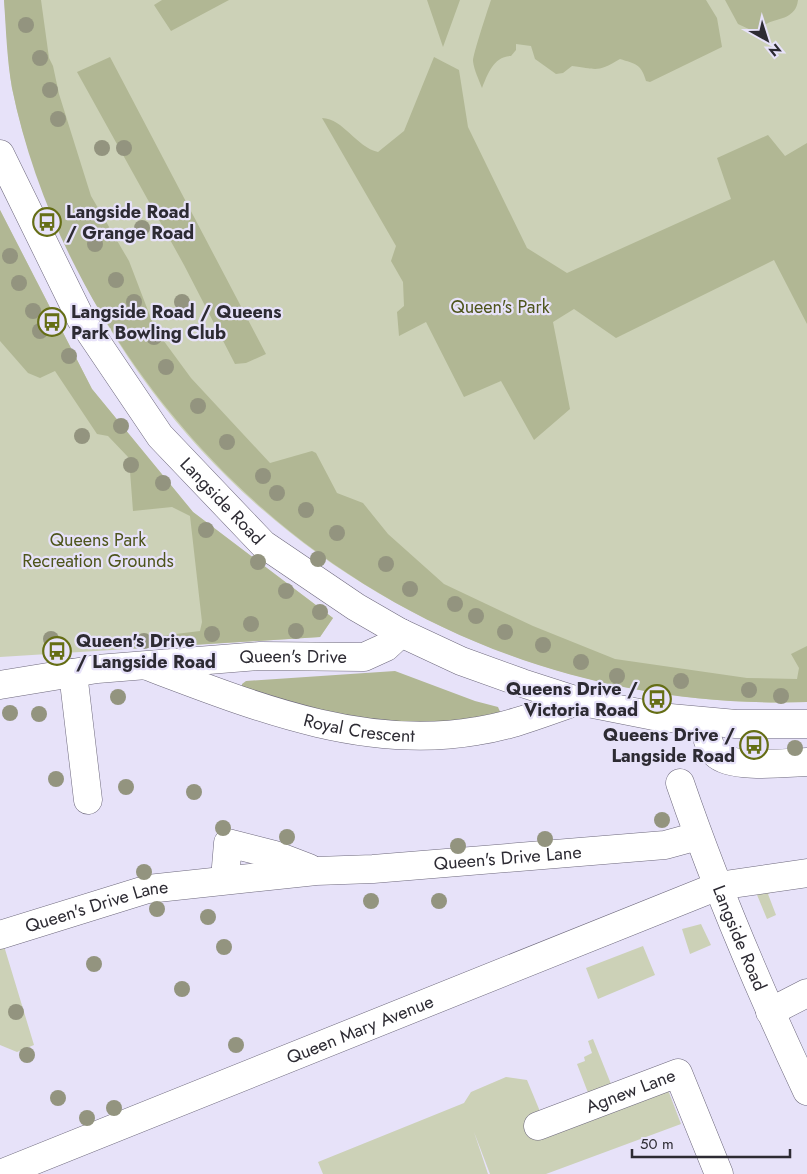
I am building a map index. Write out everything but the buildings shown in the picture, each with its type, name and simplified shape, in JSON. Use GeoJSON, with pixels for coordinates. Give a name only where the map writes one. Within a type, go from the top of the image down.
{"type":"FeatureCollection","features":[{"type":"Feature","properties":{"kind":"street","name":"Langside Road"},"geometry":{"type":"LineString","coordinates":[[0,154],[81,319],[160,436],[263,544],[356,607],[401,633],[462,661],[578,701]]}},
{"type":"Feature","properties":{"kind":"street","name":"Queen's Drive"},"geometry":{"type":"LineString","coordinates":[[0,685],[72,673],[260,656],[364,657],[386,647],[401,633]]}},
{"type":"Feature","properties":{"kind":"street","name":"Royal Crescent"},"geometry":{"type":"LineString","coordinates":[[147,666],[256,707],[301,720],[383,734],[475,732],[503,726],[578,701]]}},
{"type":"Feature","properties":{"kind":"street"},"geometry":{"type":"LineString","coordinates":[[72,673],[88,800]]}},
{"type":"Feature","properties":{"kind":"street"},"geometry":{"type":"LineString","coordinates":[[578,701],[659,717],[705,722],[807,724]]}},
{"type":"Feature","properties":{"kind":"street"},"geometry":{"type":"LineString","coordinates":[[705,722],[707,736],[713,750],[725,760],[807,762]]}},
{"type":"Feature","properties":{"kind":"street","name":"Langside Road"},"geometry":{"type":"LineString","coordinates":[[680,783],[718,886],[770,1012],[807,1091]]}},
{"type":"Feature","properties":{"kind":"street","name":"Queen's Drive Lane"},"geometry":{"type":"LineString","coordinates":[[0,935],[148,888],[316,871],[373,869],[665,845],[698,836]]}},
{"type":"Feature","properties":{"kind":"street","name":"Queen's Drive Lane"},"geometry":{"type":"LineString","coordinates":[[225,879],[228,843],[274,855],[316,871]]}},
{"type":"Feature","properties":{"kind":"street","name":"Queen Mary Avenue"},"geometry":{"type":"LineString","coordinates":[[0,1174],[718,886],[807,873]]}},
{"type":"Feature","properties":{"kind":"street"},"geometry":{"type":"LineString","coordinates":[[770,1012],[807,993]]}},
{"type":"Feature","properties":{"kind":"street","name":"Agnew Lane"},"geometry":{"type":"LineString","coordinates":[[538,1126],[678,1073],[719,1174]]}},
{"type":"Feature","properties":{"kind":"green space","name":"Queen's Park"},"geometry":{"type":"Polygon","coordinates":[[[4,0],[807,0],[807,702],[690,697],[576,676],[468,638],[367,586],[274,520],[192,440],[122,348],[66,245],[34,168],[22,128],[9,67],[4,0]]]}},
{"type":"Feature","properties":{"kind":"green space"},"geometry":{"type":"Polygon","coordinates":[[[4,0],[41,0],[49,58],[91,196],[129,261],[155,329],[191,378],[270,463],[312,451],[316,453],[337,493],[363,503],[388,534],[444,584],[533,626],[615,659],[747,678],[797,679],[799,668],[791,654],[807,646],[807,702],[699,698],[594,681],[495,649],[400,605],[313,549],[233,481],[162,402],[101,313],[59,233],[36,176],[19,118],[9,67],[4,0]]]}},
{"type":"Feature","properties":{"kind":"green space"},"geometry":{"type":"Polygon","coordinates":[[[162,0],[229,0],[171,31],[154,5],[162,0]]]}},
{"type":"Feature","properties":{"kind":"green space"},"geometry":{"type":"Polygon","coordinates":[[[427,0],[460,0],[443,47],[427,0]]]}},
{"type":"Feature","properties":{"kind":"green space"},"geometry":{"type":"Polygon","coordinates":[[[491,0],[706,0],[717,18],[722,47],[650,82],[646,81],[640,67],[620,59],[597,69],[572,66],[563,73],[556,74],[535,59],[531,46],[516,44],[516,50],[511,56],[500,59],[495,63],[482,88],[473,61],[491,0]]]}},
{"type":"Feature","properties":{"kind":"green space"},"geometry":{"type":"Polygon","coordinates":[[[725,0],[798,0],[797,6],[791,14],[753,31],[738,24],[725,0]]]}},
{"type":"Feature","properties":{"kind":"green space"},"geometry":{"type":"Polygon","coordinates":[[[110,57],[266,354],[246,363],[235,364],[184,265],[77,72],[110,57]]]}},
{"type":"Feature","properties":{"kind":"green space"},"geometry":{"type":"Polygon","coordinates":[[[434,57],[459,70],[468,127],[527,248],[567,273],[731,199],[717,158],[768,135],[785,156],[807,143],[807,324],[774,260],[616,338],[574,309],[553,322],[570,409],[534,440],[501,381],[464,397],[426,322],[399,336],[397,312],[404,306],[403,282],[391,261],[396,246],[322,118],[337,123],[363,145],[378,152],[404,131],[434,57]]]}},
{"type":"Feature","properties":{"kind":"green space","name":"Queens Park Recreation Grounds"},"geometry":{"type":"Polygon","coordinates":[[[0,210],[92,389],[193,512],[333,618],[320,637],[0,657],[0,210]]]}},
{"type":"Feature","properties":{"kind":"green space"},"geometry":{"type":"Polygon","coordinates":[[[0,210],[92,389],[193,512],[333,618],[320,637],[128,649],[127,640],[200,631],[202,622],[190,516],[172,507],[133,511],[129,458],[108,436],[97,434],[55,371],[40,378],[28,373],[0,341],[0,210]]]}},
{"type":"Feature","properties":{"kind":"green space"},"geometry":{"type":"Polygon","coordinates":[[[395,671],[475,701],[498,707],[501,714],[426,725],[344,718],[242,688],[242,684],[246,681],[395,671]]]}},
{"type":"Feature","properties":{"kind":"green space"},"geometry":{"type":"Polygon","coordinates":[[[796,883],[768,894],[776,915],[767,919],[755,890],[796,883]]]}},
{"type":"Feature","properties":{"kind":"green space"},"geometry":{"type":"Polygon","coordinates":[[[701,924],[711,945],[690,954],[682,929],[701,924]]]}},
{"type":"Feature","properties":{"kind":"green space"},"geometry":{"type":"Polygon","coordinates":[[[4,946],[34,1045],[17,1052],[0,1045],[0,947],[4,946]]]}},
{"type":"Feature","properties":{"kind":"green space"},"geometry":{"type":"Polygon","coordinates":[[[643,946],[655,975],[598,999],[586,968],[643,946]]]}},
{"type":"Feature","properties":{"kind":"green space"},"geometry":{"type":"Polygon","coordinates":[[[593,1039],[613,1089],[590,1098],[577,1064],[585,1061],[584,1057],[592,1053],[588,1041],[593,1039]]]}},
{"type":"Feature","properties":{"kind":"green space"},"geometry":{"type":"Polygon","coordinates":[[[506,1077],[527,1080],[546,1126],[665,1082],[681,1124],[546,1174],[490,1174],[474,1132],[488,1174],[323,1174],[318,1162],[464,1103],[471,1092],[506,1077]]]}},
{"type":"Feature","properties":{"kind":"place","name":"Langside Road / Grange Road"},"geometry":{"type":"Point","coordinates":[47,222]}},
{"type":"Feature","properties":{"kind":"place","name":"Langside Road / Queens Park Bowling Club"},"geometry":{"type":"Point","coordinates":[52,322]}},
{"type":"Feature","properties":{"kind":"place","name":"Queen's Drive / Langside Road"},"geometry":{"type":"Point","coordinates":[57,651]}},
{"type":"Feature","properties":{"kind":"place","name":"Queens Drive / Victoria Road"},"geometry":{"type":"Point","coordinates":[657,699]}},
{"type":"Feature","properties":{"kind":"place","name":"Queens Drive / Langside Road"},"geometry":{"type":"Point","coordinates":[754,745]}}]}
